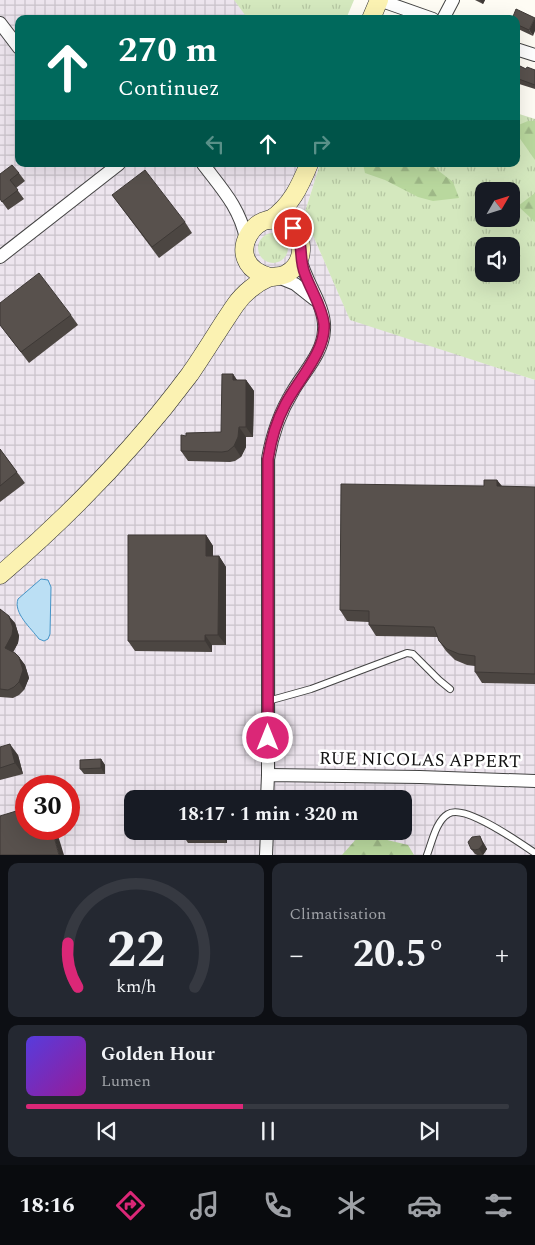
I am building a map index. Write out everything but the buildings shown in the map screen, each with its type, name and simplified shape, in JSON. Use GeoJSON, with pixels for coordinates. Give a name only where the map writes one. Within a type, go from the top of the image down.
{"type":"FeatureCollection","features":[{"type":"Feature","properties":{"kind":"main road"},"geometry":{"type":"LineString","coordinates":[[373,15],[379,0]]}},
{"type":"Feature","properties":{"kind":"main road"},"geometry":{"type":"LineString","coordinates":[[0,575],[80,502],[127,451],[190,374],[237,303],[253,288],[274,277],[292,271],[300,258],[302,250],[301,242],[293,228],[292,212],[295,196],[308,167]]}},
{"type":"Feature","properties":{"kind":"main road"},"geometry":{"type":"LineString","coordinates":[[274,277],[255,271],[244,252],[246,239],[255,226],[266,221],[284,208],[295,196]]}},
{"type":"Feature","properties":{"kind":"main road"},"geometry":{"type":"LineString","coordinates":[[266,221],[278,220],[293,228]]}},
{"type":"Feature","properties":{"kind":"main road"},"geometry":{"type":"LineString","coordinates":[[237,303],[246,258]]}},
{"type":"Feature","properties":{"kind":"street"},"geometry":{"type":"LineString","coordinates":[[379,0],[421,15]]}},
{"type":"Feature","properties":{"kind":"street"},"geometry":{"type":"LineString","coordinates":[[446,15],[453,0]]}},
{"type":"Feature","properties":{"kind":"street"},"geometry":{"type":"LineString","coordinates":[[0,23],[15,43]]}},
{"type":"Feature","properties":{"kind":"street"},"geometry":{"type":"LineString","coordinates":[[520,50],[535,55]]}},
{"type":"Feature","properties":{"kind":"street"},"geometry":{"type":"LineString","coordinates":[[0,257],[93,186],[111,167]]}},
{"type":"Feature","properties":{"kind":"street"},"geometry":{"type":"LineString","coordinates":[[205,167],[233,203],[248,216],[266,221]]}},
{"type":"Feature","properties":{"kind":"street"},"geometry":{"type":"LineString","coordinates":[[233,203],[242,222],[246,239]]}},
{"type":"Feature","properties":{"kind":"street"},"geometry":{"type":"LineString","coordinates":[[268,790],[268,459],[273,434],[284,405],[311,363],[322,339],[324,322],[300,258]]}},
{"type":"Feature","properties":{"kind":"street"},"geometry":{"type":"LineString","coordinates":[[274,277],[295,284],[316,301]]}},
{"type":"Feature","properties":{"kind":"street","name":"RUE NICOLAS APPERT"},"geometry":{"type":"LineString","coordinates":[[268,775],[535,781]]}},
{"type":"Feature","properties":{"kind":"street"},"geometry":{"type":"LineString","coordinates":[[266,855],[267,840]]}},
{"type":"Feature","properties":{"kind":"lane"},"geometry":{"type":"LineString","coordinates":[[268,702],[311,689],[408,653],[414,654],[438,680],[450,689]]}},
{"type":"Feature","properties":{"kind":"lane"},"geometry":{"type":"LineString","coordinates":[[427,855],[437,829],[446,815],[452,812],[465,813],[499,830],[535,852]]}},
{"type":"Feature","properties":{"kind":"shaded area"},"geometry":{"type":"Polygon","coordinates":[[[0,0],[235,0],[245,15],[15,15],[15,167],[319,167],[304,215],[350,319],[535,380],[535,855],[0,855],[0,0]]]}},
{"type":"Feature","properties":{"kind":"green space"},"geometry":{"type":"Polygon","coordinates":[[[234,0],[354,0],[348,15],[245,15],[234,0]]]}},
{"type":"Feature","properties":{"kind":"green space"},"geometry":{"type":"Polygon","coordinates":[[[520,114],[535,119],[535,380],[350,320],[304,215],[319,167],[520,167],[520,114]]]}},
{"type":"Feature","properties":{"kind":"green space"},"geometry":{"type":"Polygon","coordinates":[[[528,121],[535,121],[535,160],[520,139],[520,124],[528,121]]]}},
{"type":"Feature","properties":{"kind":"green space"},"geometry":{"type":"Polygon","coordinates":[[[364,167],[434,167],[453,182],[459,198],[433,201],[418,197],[385,180],[365,173],[364,167]]]}},
{"type":"Feature","properties":{"kind":"green space"},"geometry":{"type":"Polygon","coordinates":[[[535,193],[535,222],[520,208],[520,204],[535,193]]]}},
{"type":"Feature","properties":{"kind":"green space"},"geometry":{"type":"Polygon","coordinates":[[[273,233],[279,234],[287,242],[287,254],[279,262],[273,263],[267,262],[259,254],[258,248],[259,242],[267,234],[273,233]]]}},
{"type":"Feature","properties":{"kind":"green space"},"geometry":{"type":"Polygon","coordinates":[[[355,840],[387,840],[408,845],[414,855],[342,855],[355,840]]]}},
{"type":"Feature","properties":{"kind":"water"},"geometry":{"type":"Polygon","coordinates":[[[41,579],[48,580],[51,587],[50,634],[48,639],[44,641],[39,639],[20,615],[17,604],[18,599],[41,579]]]}},
{"type":"Feature","properties":{"kind":"route"},"geometry":{"type":"LineString","coordinates":[[268,738],[268,459],[273,434],[284,405],[319,349],[324,330],[320,306],[302,266],[300,258],[301,242],[293,228]]}}]}
